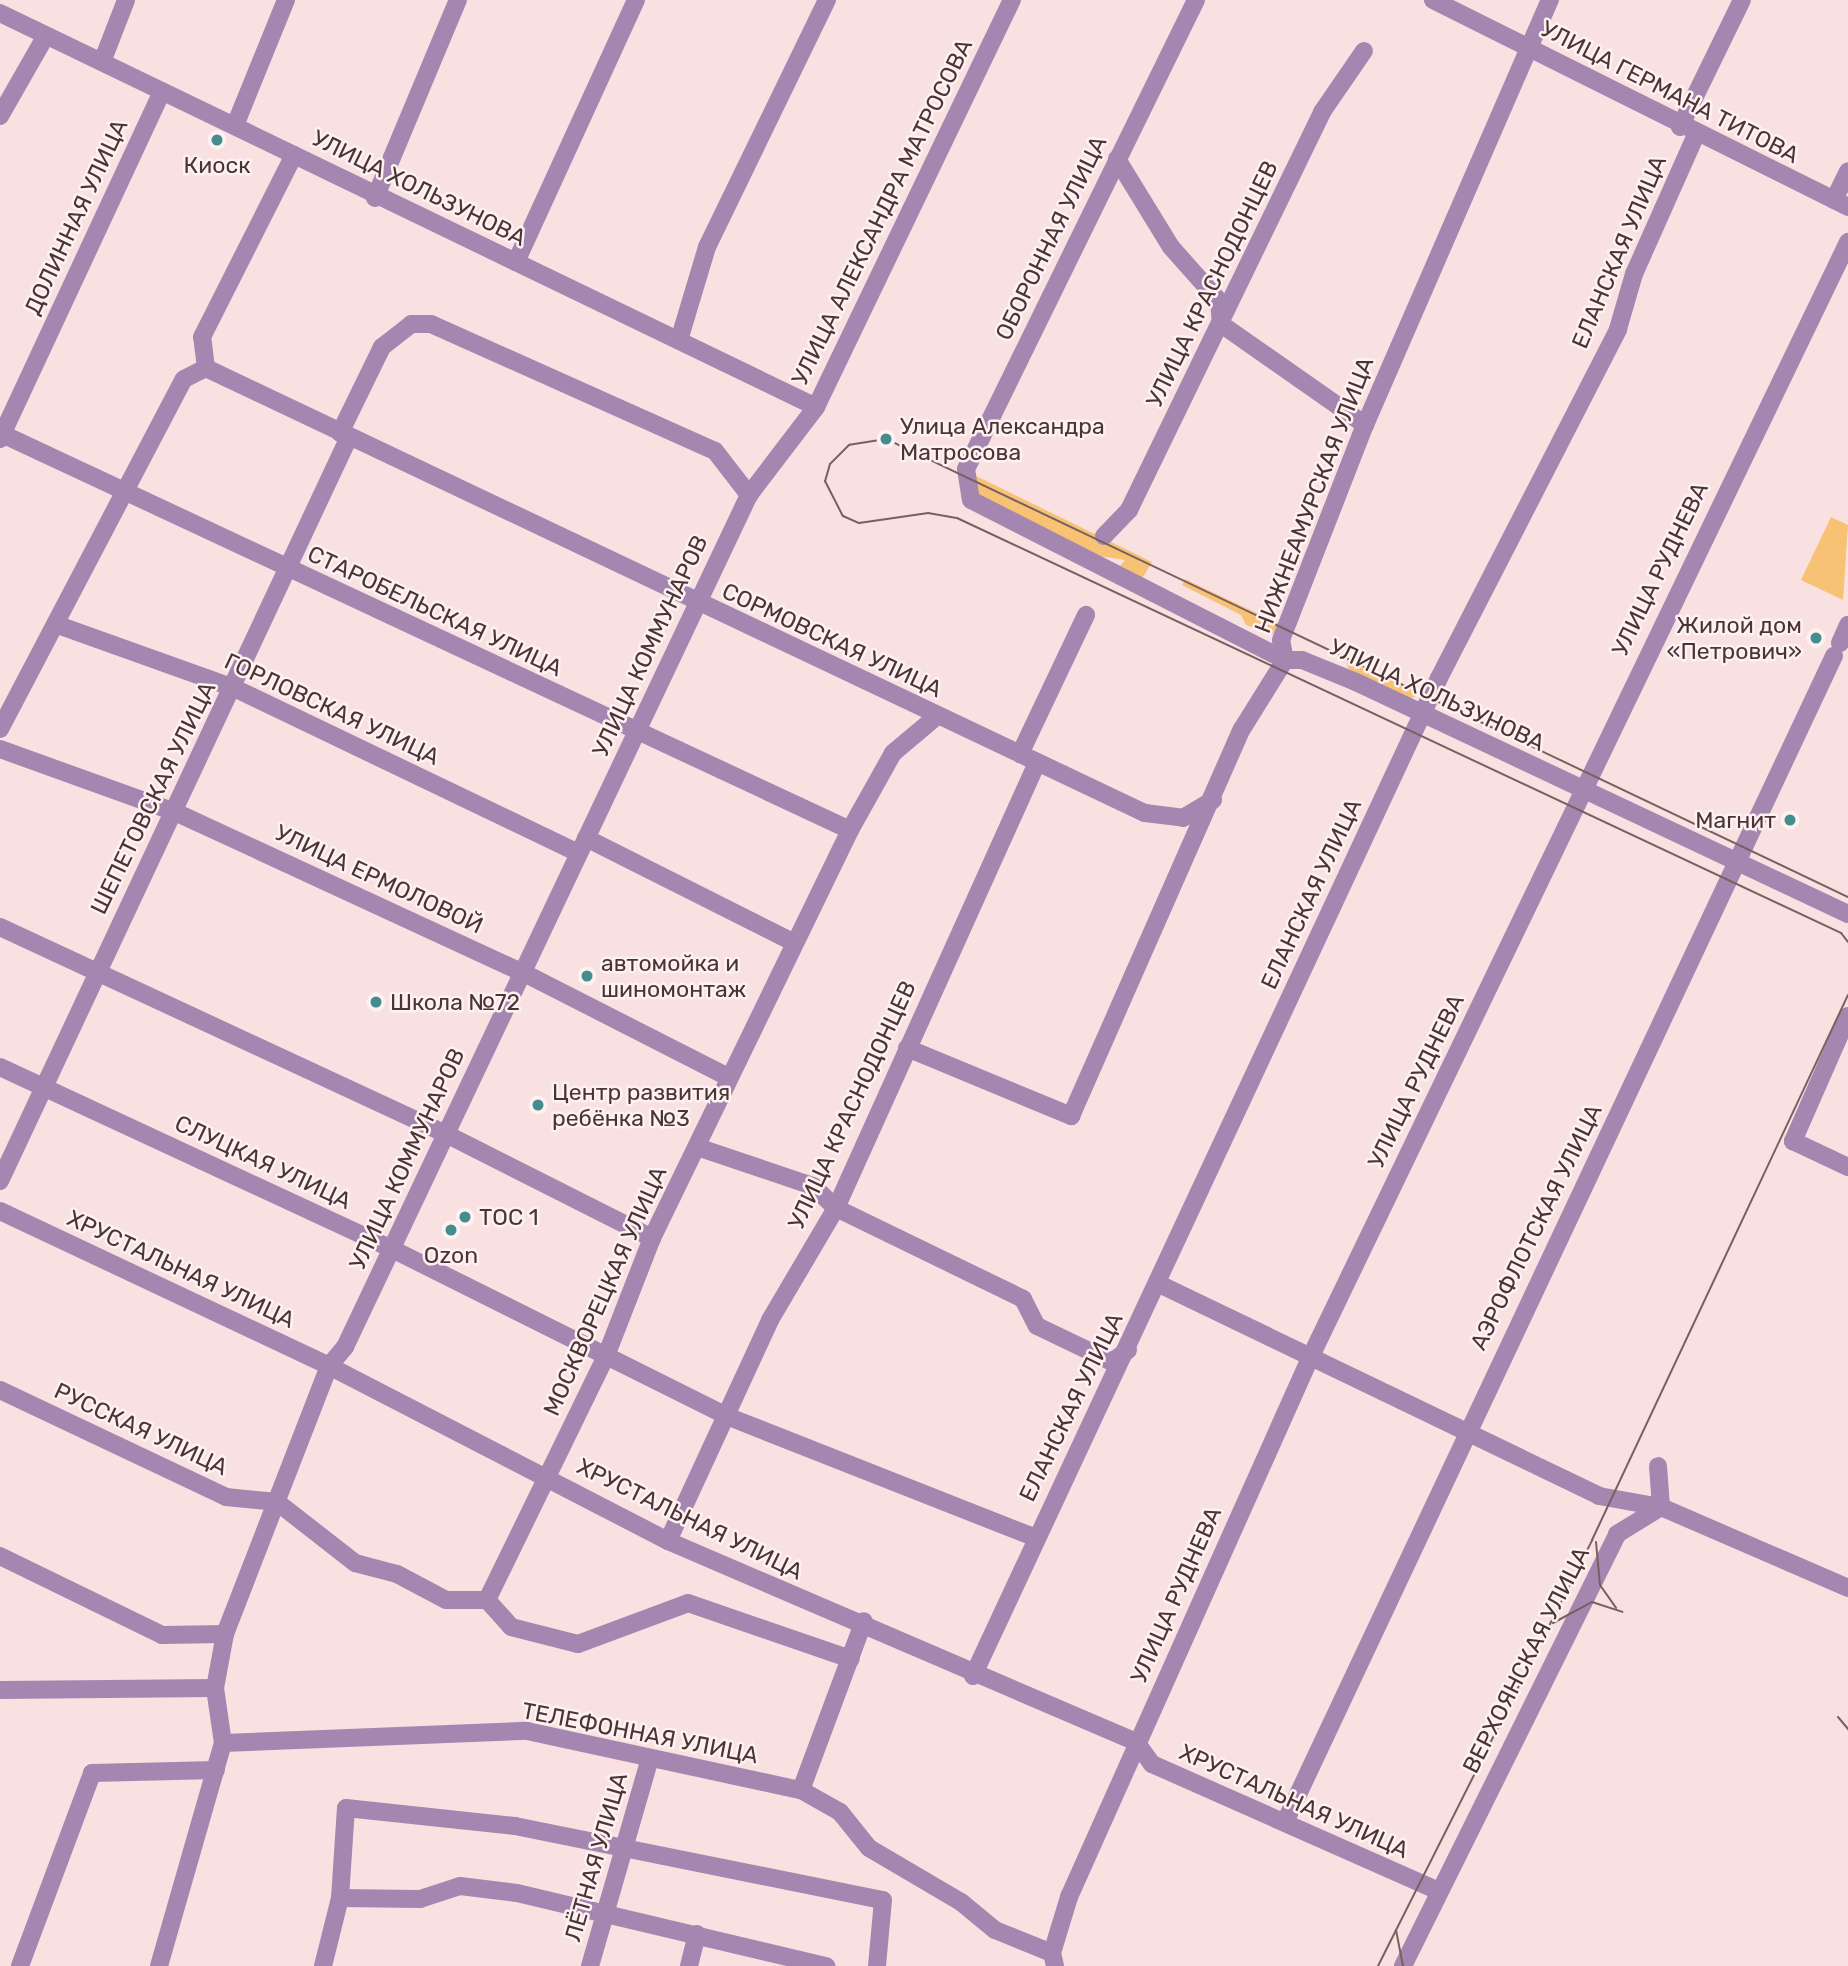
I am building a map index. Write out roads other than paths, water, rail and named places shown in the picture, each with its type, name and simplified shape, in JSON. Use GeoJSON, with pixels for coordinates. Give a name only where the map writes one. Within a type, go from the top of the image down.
{"type":"FeatureCollection","features":[{"type":"Feature","properties":{"kind":"street"},"geometry":{"type":"LineString","coordinates":[[102,62],[127,0]]}},
{"type":"Feature","properties":{"kind":"street"},"geometry":{"type":"LineString","coordinates":[[236,123],[286,0]]}},
{"type":"Feature","properties":{"kind":"street"},"geometry":{"type":"LineString","coordinates":[[375,198],[458,0]]}},
{"type":"Feature","properties":{"kind":"street"},"geometry":{"type":"LineString","coordinates":[[516,262],[636,0]]}},
{"type":"Feature","properties":{"kind":"street"},"geometry":{"type":"LineString","coordinates":[[680,337],[707,247],[827,0]]}},
{"type":"Feature","properties":{"kind":"street","name":"УЛИЦА АЛЕКСАНДРА МАТРОСОВА"},"geometry":{"type":"LineString","coordinates":[[816,407],[1012,0]]}},
{"type":"Feature","properties":{"kind":"street","name":"ОБОРОННАЯ УЛИЦА"},"geometry":{"type":"LineString","coordinates":[[971,500],[966,469],[1196,0]]}},
{"type":"Feature","properties":{"kind":"street","name":"УЛИЦА ГЕРМАНА ТИТОВА"},"geometry":{"type":"LineString","coordinates":[[1433,0],[1688,131],[1841,203]]}},
{"type":"Feature","properties":{"kind":"street","name":"НИЖНЕАМУРСКАЯ УЛИЦА"},"geometry":{"type":"LineString","coordinates":[[907,1048],[1071,1116],[1213,800],[1242,729],[1285,660],[1281,640],[1365,425],[1526,48],[1550,0]]}},
{"type":"Feature","properties":{"kind":"street","name":"ЕЛАНСКАЯ УЛИЦА"},"geometry":{"type":"LineString","coordinates":[[973,1676],[1034,1537],[1128,1350],[1421,716],[1618,329],[1634,274],[1688,131],[1742,0]]}},
{"type":"Feature","properties":{"kind":"street","name":"УЛИЦА ХОЛЬЗУНОВА"},"geometry":{"type":"LineString","coordinates":[[0,13],[161,93],[236,123],[375,198],[680,337],[816,407]]}},
{"type":"Feature","properties":{"kind":"street"},"geometry":{"type":"LineString","coordinates":[[0,116],[45,37]]}},
{"type":"Feature","properties":{"kind":"street","name":"УЛИЦА КРАСНОДОНЦЕВ"},"geometry":{"type":"LineString","coordinates":[[1104,537],[1129,510],[1322,112],[1364,51]]}},
{"type":"Feature","properties":{"kind":"street","name":"ДОЛИННАЯ УЛИЦА"},"geometry":{"type":"LineString","coordinates":[[1,435],[161,93]]}},
{"type":"Feature","properties":{"kind":"street"},"geometry":{"type":"LineString","coordinates":[[0,729],[58,625],[122,488],[184,379],[206,368],[202,337],[294,155]]}},
{"type":"Feature","properties":{"kind":"street"},"geometry":{"type":"LineString","coordinates":[[1117,159],[1171,247],[1219,301],[1221,324],[1365,425]]}},
{"type":"Feature","properties":{"kind":"street"},"geometry":{"type":"LineString","coordinates":[[1841,203],[1848,172]]}},
{"type":"Feature","properties":{"kind":"street","name":"УЛИЦА РУДНЕВА"},"geometry":{"type":"LineString","coordinates":[[1053,1959],[1136,1742],[1311,1356],[1581,789],[1848,242]]}},
{"type":"Feature","properties":{"kind":"street","name":"ШЕПЕТОВСКАЯ УЛИЦА"},"geometry":{"type":"LineString","coordinates":[[0,1181],[97,969],[175,812],[289,570],[382,347],[411,324],[431,324],[715,450],[749,495]]}},
{"type":"Feature","properties":{"kind":"street","name":"СОРМОВСКАЯ УЛИЦА"},"geometry":{"type":"LineString","coordinates":[[206,368],[696,604],[1145,813],[1183,818],[1213,800]]}},
{"type":"Feature","properties":{"kind":"street","name":"УЛИЦА КОММУНАРОВ"},"geometry":{"type":"LineString","coordinates":[[159,1966],[223,1743],[215,1688],[225,1634],[329,1366],[345,1347],[749,495],[816,407]]}},
{"type":"Feature","properties":{"kind":"street","name":"СТАРОБЕЛЬСКАЯ УЛИЦА"},"geometry":{"type":"LineString","coordinates":[[1,435],[122,488],[635,733],[850,830]]}},
{"type":"Feature","properties":{"kind":"street","name":"УЛИЦА ХОЛЬЗУНОВА"},"geometry":{"type":"LineString","coordinates":[[971,500],[1285,660],[1322,667],[1421,716],[1848,914]]}},
{"type":"Feature","properties":{"kind":"street"},"geometry":{"type":"LineString","coordinates":[[1020,754],[1086,615]]}},
{"type":"Feature","properties":{"kind":"street","name":"ГОРЛОВСКАЯ УЛИЦА"},"geometry":{"type":"LineString","coordinates":[[58,625],[234,688],[793,942]]}},
{"type":"Feature","properties":{"kind":"street","name":"АЭРОФЛОТСКАЯ УЛИЦА"},"geometry":{"type":"LineString","coordinates":[[1285,1822],[1464,1431],[1739,862],[1848,625]]}},
{"type":"Feature","properties":{"kind":"street","name":"МОСКВОРЕЦКАЯ УЛИЦА"},"geometry":{"type":"LineString","coordinates":[[487,1600],[606,1356],[652,1238],[793,942],[850,830],[893,753],[937,716]]}},
{"type":"Feature","properties":{"kind":"street","name":"УЛИЦА ЕРМОЛОВОЙ"},"geometry":{"type":"LineString","coordinates":[[0,749],[175,812],[522,972],[728,1077]]}},
{"type":"Feature","properties":{"kind":"street","name":"УЛИЦА КРАСНОДОНЦЕВ"},"geometry":{"type":"LineString","coordinates":[[668,1541],[729,1417],[770,1320],[836,1208],[1037,762]]}},
{"type":"Feature","properties":{"kind":"street"},"geometry":{"type":"LineString","coordinates":[[0,927],[97,969],[446,1134],[652,1238]]}},
{"type":"Feature","properties":{"kind":"street"},"geometry":{"type":"LineString","coordinates":[[1848,1016],[1793,1141],[1848,1167]]}},
{"type":"Feature","properties":{"kind":"street","name":"СЛУЦКАЯ УЛИЦА"},"geometry":{"type":"LineString","coordinates":[[0,1066],[391,1249],[729,1417],[1034,1537]]}},
{"type":"Feature","properties":{"kind":"street"},"geometry":{"type":"LineString","coordinates":[[697,1147],[813,1186],[836,1208],[1023,1299],[1037,1326],[1112,1362],[1128,1350]]}},
{"type":"Feature","properties":{"kind":"street","name":"ХРУСТАЛЬНАЯ УЛИЦА"},"geometry":{"type":"LineString","coordinates":[[0,1211],[329,1366],[548,1476],[668,1541],[784,1594],[864,1621],[973,1676],[1136,1742],[1152,1765],[1438,1891]]}},
{"type":"Feature","properties":{"kind":"street"},"geometry":{"type":"LineString","coordinates":[[1157,1283],[1599,1496],[1661,1507],[1848,1588]]}},
{"type":"Feature","properties":{"kind":"street","name":"РУССКАЯ УЛИЦА"},"geometry":{"type":"LineString","coordinates":[[0,1390],[226,1497],[277,1502]]}},
{"type":"Feature","properties":{"kind":"street"},"geometry":{"type":"LineString","coordinates":[[1658,1466],[1661,1507]]}},
{"type":"Feature","properties":{"kind":"street"},"geometry":{"type":"LineString","coordinates":[[277,1502],[355,1563],[397,1574],[446,1600],[487,1600],[511,1626],[578,1644],[688,1603],[851,1658]]}},
{"type":"Feature","properties":{"kind":"street","name":"ВЕРХОЯНСКАЯ УЛИЦА"},"geometry":{"type":"LineString","coordinates":[[1403,1966],[1618,1534],[1661,1507]]}},
{"type":"Feature","properties":{"kind":"street"},"geometry":{"type":"LineString","coordinates":[[0,1556],[162,1635],[225,1634]]}},
{"type":"Feature","properties":{"kind":"street"},"geometry":{"type":"LineString","coordinates":[[801,1790],[864,1621]]}},
{"type":"Feature","properties":{"kind":"street"},"geometry":{"type":"LineString","coordinates":[[0,1690],[215,1688]]}},
{"type":"Feature","properties":{"kind":"street","name":"ТЕЛЕФОННАЯ УЛИЦА"},"geometry":{"type":"LineString","coordinates":[[223,1743],[527,1731],[649,1762],[801,1790],[840,1812],[869,1848],[895,1861],[995,1930],[1053,1959]]}},
{"type":"Feature","properties":{"kind":"street","name":"ЛЁТНАЯ УЛИЦА"},"geometry":{"type":"LineString","coordinates":[[590,1966],[604,1909],[649,1762]]}},
{"type":"Feature","properties":{"kind":"street"},"geometry":{"type":"LineString","coordinates":[[20,1966],[92,1773],[216,1770]]}},
{"type":"Feature","properties":{"kind":"street"},"geometry":{"type":"LineString","coordinates":[[323,1966],[340,1898],[346,1808],[625,1846],[883,1900],[877,1966]]}},
{"type":"Feature","properties":{"kind":"street"},"geometry":{"type":"LineString","coordinates":[[340,1898],[420,1899],[460,1886],[604,1909],[827,1966]]}},
{"type":"Feature","properties":{"kind":"street"},"geometry":{"type":"LineString","coordinates":[[689,1966],[697,1934]]}},
{"type":"Feature","properties":{"kind":"tram line"},"geometry":{"type":"LineString","coordinates":[[1848,897],[886,439],[849,445],[830,464],[825,481],[843,516],[859,523],[928,513],[957,518],[1841,933],[1848,942]]}},
{"type":"Feature","properties":{"kind":"tram line"},"geometry":{"type":"LineString","coordinates":[[1378,1966],[1592,1540],[1848,995]]}},
{"type":"Feature","properties":{"kind":"tram line"},"geometry":{"type":"LineString","coordinates":[[1596,1542],[1600,1585],[1616,1608]]}},
{"type":"Feature","properties":{"kind":"tram line"},"geometry":{"type":"LineString","coordinates":[[1553,1623],[1592,1602],[1622,1612]]}},
{"type":"Feature","properties":{"kind":"tram line"},"geometry":{"type":"LineString","coordinates":[[1838,1717],[1848,1729]]}},
{"type":"Feature","properties":{"kind":"tram line"},"geometry":{"type":"LineString","coordinates":[[1396,1930],[1403,1966]]}},
{"type":"Feature","properties":{"kind":"place","name":"Киоск"},"geometry":{"type":"Point","coordinates":[217,140]}},
{"type":"Feature","properties":{"kind":"place","name":"Улица Александра Матросова"},"geometry":{"type":"Point","coordinates":[886,439]}},
{"type":"Feature","properties":{"kind":"place","name":"Жилой дом «Петрович»"},"geometry":{"type":"Point","coordinates":[1816,638]}},
{"type":"Feature","properties":{"kind":"place","name":"Магнит"},"geometry":{"type":"Point","coordinates":[1790,820]}},
{"type":"Feature","properties":{"kind":"place","name":"автомойка и шиномонтаж"},"geometry":{"type":"Point","coordinates":[587,976]}},
{"type":"Feature","properties":{"kind":"place","name":"Школа №72"},"geometry":{"type":"Point","coordinates":[376,1002]}},
{"type":"Feature","properties":{"kind":"place","name":"Центр развития ребёнка №3"},"geometry":{"type":"Point","coordinates":[538,1105]}},
{"type":"Feature","properties":{"kind":"place","name":"ТОС 1"},"geometry":{"type":"Point","coordinates":[465,1217]}},
{"type":"Feature","properties":{"kind":"place","name":"Ozon"},"geometry":{"type":"Point","coordinates":[451,1230]}}]}
